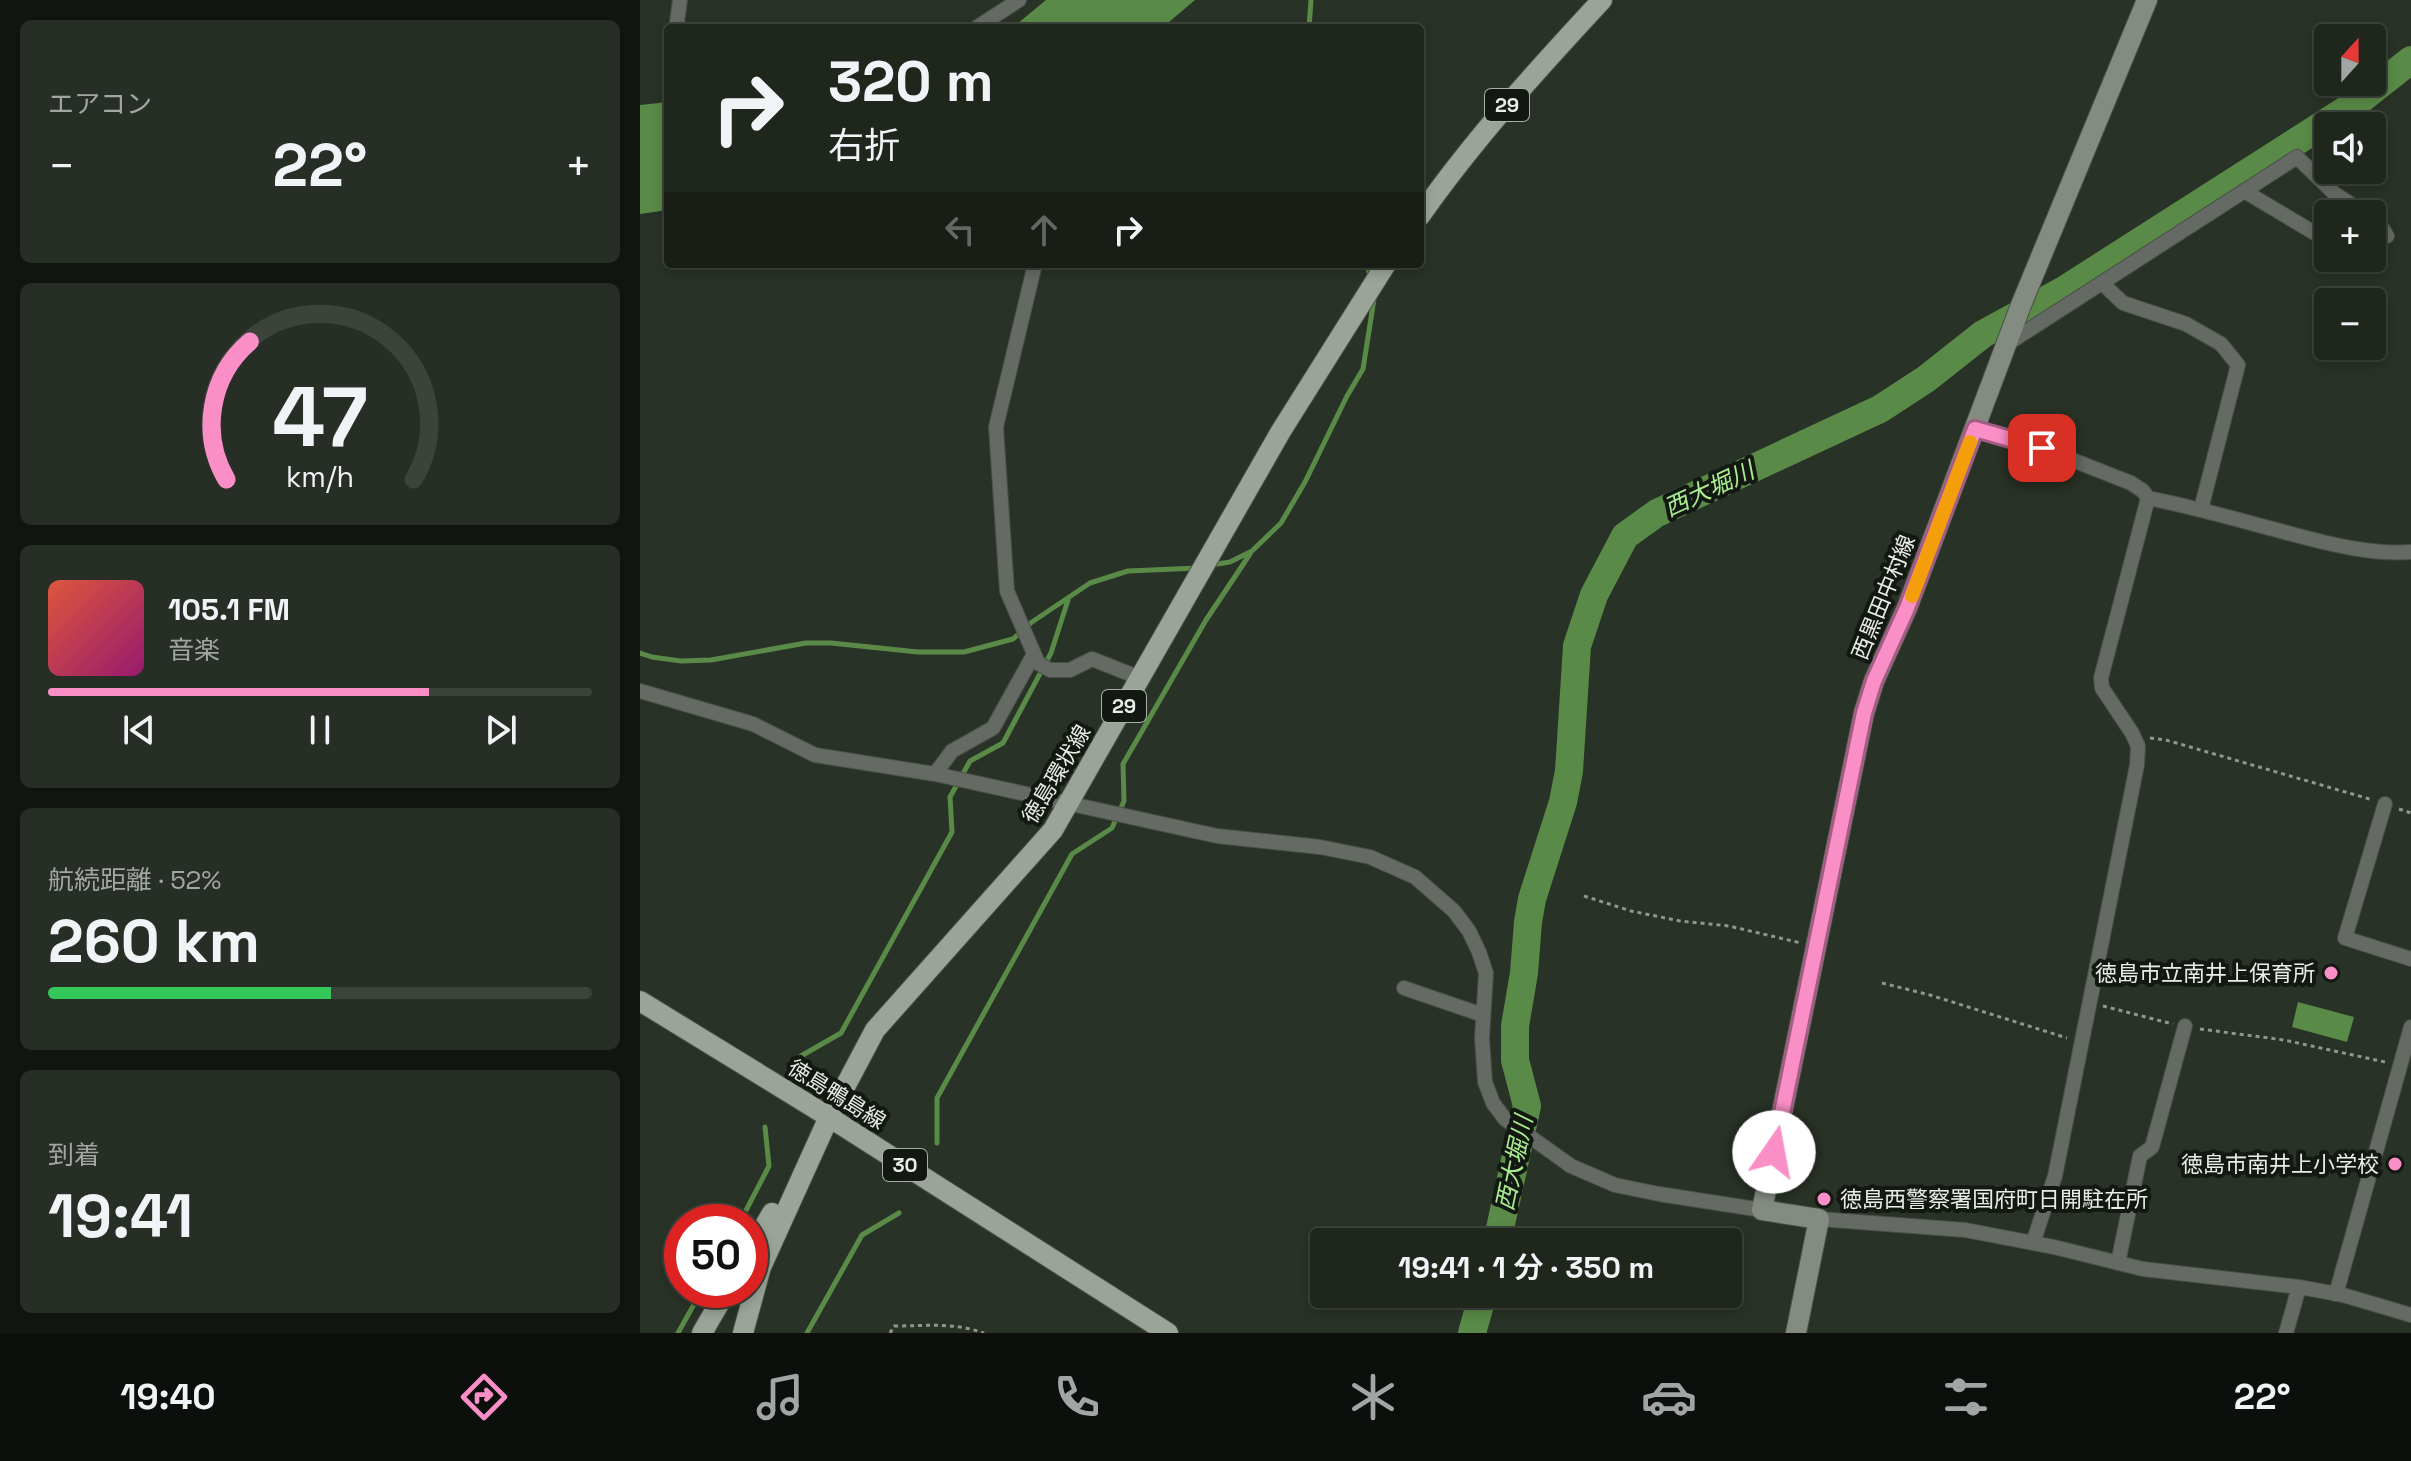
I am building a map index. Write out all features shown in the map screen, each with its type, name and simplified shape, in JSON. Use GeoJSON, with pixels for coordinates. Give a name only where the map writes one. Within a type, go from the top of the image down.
{"type":"FeatureCollection","features":[{"type":"Feature","properties":{"kind":"main road","name":"29"},"geometry":{"type":"LineString","coordinates":[[1424,210],[1505,108],[1602,0]]}},
{"type":"Feature","properties":{"kind":"main road","name":"西黒田中村線"},"geometry":{"type":"LineString","coordinates":[[1762,1210],[1864,713],[1874,681],[1907,608],[2021,305],[2147,0]]}},
{"type":"Feature","properties":{"kind":"main road","name":"徳島環状線"},"geometry":{"type":"LineString","coordinates":[[768,1220],[829,1117],[875,1030],[1053,830],[1281,431],[1383,268]]}},
{"type":"Feature","properties":{"kind":"main road","name":"徳島鴨島線"},"geometry":{"type":"LineString","coordinates":[[640,1001],[829,1117],[1168,1333]]}},
{"type":"Feature","properties":{"kind":"main road","name":"徳島環状線"},"geometry":{"type":"LineString","coordinates":[[743,1333],[761,1267],[829,1117]]}},
{"type":"Feature","properties":{"kind":"main road"},"geometry":{"type":"LineString","coordinates":[[1762,1210],[1819,1219],[1796,1333]]}},
{"type":"Feature","properties":{"kind":"main road"},"geometry":{"type":"LineString","coordinates":[[702,1333],[717,1308]]}},
{"type":"Feature","properties":{"kind":"street"},"geometry":{"type":"LineString","coordinates":[[678,24],[680,0]]}},
{"type":"Feature","properties":{"kind":"street"},"geometry":{"type":"LineString","coordinates":[[982,24],[1019,0]]}},
{"type":"Feature","properties":{"kind":"street"},"geometry":{"type":"LineString","coordinates":[[2010,335],[2102,283],[2297,157],[2344,200]]}},
{"type":"Feature","properties":{"kind":"street"},"geometry":{"type":"LineString","coordinates":[[2244,191],[2314,233]]}},
{"type":"Feature","properties":{"kind":"street"},"geometry":{"type":"LineString","coordinates":[[1034,268],[996,427],[1007,591],[1038,659],[1070,670],[1092,659],[1140,678]]}},
{"type":"Feature","properties":{"kind":"street"},"geometry":{"type":"LineString","coordinates":[[2102,283],[2123,303],[2198,330],[2221,344],[2238,365],[2201,509]]}},
{"type":"Feature","properties":{"kind":"street"},"geometry":{"type":"LineString","coordinates":[[1975,429],[2042,448],[2131,483],[2148,498],[2329,544],[2395,553],[2411,552]]}},
{"type":"Feature","properties":{"kind":"street"},"geometry":{"type":"LineString","coordinates":[[2033,1243],[2055,1176],[2137,765],[2138,746],[2102,688],[2101,678],[2148,498]]}},
{"type":"Feature","properties":{"kind":"street"},"geometry":{"type":"LineString","coordinates":[[935,774],[952,751],[993,728],[1038,659]]}},
{"type":"Feature","properties":{"kind":"street"},"geometry":{"type":"LineString","coordinates":[[640,691],[753,724],[815,755],[960,779],[1217,836],[1320,847],[1370,857],[1415,877],[1454,911],[1479,952],[1486,973],[1482,1038],[1485,1082],[1493,1103],[1505,1119],[1571,1166],[1615,1185],[1762,1210]]}},
{"type":"Feature","properties":{"kind":"street"},"geometry":{"type":"LineString","coordinates":[[2385,804],[2345,938],[2411,959]]}},
{"type":"Feature","properties":{"kind":"street"},"geometry":{"type":"LineString","coordinates":[[1404,988],[1483,1015]]}},
{"type":"Feature","properties":{"kind":"street"},"geometry":{"type":"LineString","coordinates":[[2118,1263],[2140,1156],[2152,1147],[2185,1026]]}},
{"type":"Feature","properties":{"kind":"street"},"geometry":{"type":"LineString","coordinates":[[2336,1294],[2411,1027]]}},
{"type":"Feature","properties":{"kind":"street"},"geometry":{"type":"LineString","coordinates":[[1819,1219],[1965,1230],[2143,1269],[2336,1294],[2411,1315]]}},
{"type":"Feature","properties":{"kind":"street"},"geometry":{"type":"LineString","coordinates":[[2286,1333],[2299,1287]]}},
{"type":"Feature","properties":{"kind":"path"},"geometry":{"type":"LineString","coordinates":[[2133,736],[2166,740],[2411,813]]}},
{"type":"Feature","properties":{"kind":"path"},"geometry":{"type":"LineString","coordinates":[[1584,896],[1631,911],[1680,921],[1729,926],[1816,947]]}},
{"type":"Feature","properties":{"kind":"path"},"geometry":{"type":"LineString","coordinates":[[1882,983],[2082,1043]]}},
{"type":"Feature","properties":{"kind":"path"},"geometry":{"type":"LineString","coordinates":[[2090,1003],[2185,1026],[2284,1040],[2401,1065]]}},
{"type":"Feature","properties":{"kind":"path"},"geometry":{"type":"LineString","coordinates":[[890,1333],[894,1326],[938,1324],[962,1326],[984,1333]]}},
{"type":"Feature","properties":{"kind":"shaded area"},"geometry":{"type":"Polygon","coordinates":[[[1046,0],[1195,0],[1167,24],[1017,24],[1046,0]]]}},
{"type":"Feature","properties":{"kind":"shaded area"},"geometry":{"type":"Polygon","coordinates":[[[664,102],[664,211],[640,214],[640,105],[664,102]]]}},
{"type":"Feature","properties":{"kind":"shaded area"},"geometry":{"type":"Polygon","coordinates":[[[2298,1002],[2354,1017],[2347,1042],[2292,1027],[2298,1002]]]}},
{"type":"Feature","properties":{"kind":"waterway"},"geometry":{"type":"LineString","coordinates":[[1309,24],[1311,0]]}},
{"type":"Feature","properties":{"kind":"waterway","name":"西大堀川"},"geometry":{"type":"LineString","coordinates":[[1500,1228],[1527,1106],[1515,1060],[1515,1026],[1528,922],[1569,771],[1577,646],[1594,595],[1625,536],[1657,513],[1880,409],[1926,379],[1983,334],[2064,290],[2355,104],[2411,60]]}},
{"type":"Feature","properties":{"kind":"waterway"},"geometry":{"type":"LineString","coordinates":[[1368,268],[1370,277]]}},
{"type":"Feature","properties":{"kind":"waterway"},"geometry":{"type":"LineString","coordinates":[[1211,565],[1230,562],[1252,551],[1281,523],[1363,369],[1374,299]]}},
{"type":"Feature","properties":{"kind":"waterway"},"geometry":{"type":"LineString","coordinates":[[937,1143],[937,1098],[1072,854],[1112,828],[1124,801],[1123,764],[1206,620],[1250,554]]}},
{"type":"Feature","properties":{"kind":"waterway"},"geometry":{"type":"LineString","coordinates":[[640,653],[681,661],[711,660],[806,643],[918,652],[964,652],[1013,639],[1032,622],[1090,583],[1128,571],[1198,568]]}},
{"type":"Feature","properties":{"kind":"waterway"},"geometry":{"type":"LineString","coordinates":[[801,1056],[841,1033],[952,832],[950,797],[970,761],[1003,743],[1051,653],[1068,600]]}},
{"type":"Feature","properties":{"kind":"waterway"},"geometry":{"type":"LineString","coordinates":[[749,1204],[769,1166],[765,1127]]}},
{"type":"Feature","properties":{"kind":"waterway"},"geometry":{"type":"LineString","coordinates":[[807,1333],[862,1235],[899,1213]]}},
{"type":"Feature","properties":{"kind":"waterway"},"geometry":{"type":"LineString","coordinates":[[678,1333],[692,1308]]}},
{"type":"Feature","properties":{"kind":"waterway","name":"西大堀川"},"geometry":{"type":"LineString","coordinates":[[1472,1333],[1479,1308]]}},
{"type":"Feature","properties":{"kind":"slow traffic"},"geometry":{"type":"LineString","coordinates":[[1912,596],[1970,442]]}},
{"type":"Feature","properties":{"kind":"place","name":"徳島市立南井上保育所"},"geometry":{"type":"Point","coordinates":[2331,973]}},
{"type":"Feature","properties":{"kind":"place","name":"徳島市南井上小学校"},"geometry":{"type":"Point","coordinates":[2395,1164]}},
{"type":"Feature","properties":{"kind":"place","name":"徳島西警察署国府町日開駐在所"},"geometry":{"type":"Point","coordinates":[1824,1199]}},
{"type":"Feature","properties":{"kind":"route"},"geometry":{"type":"LineString","coordinates":[[1774,1152],[1864,713],[1874,681],[1907,608],[1975,429],[2042,448]]}}]}
